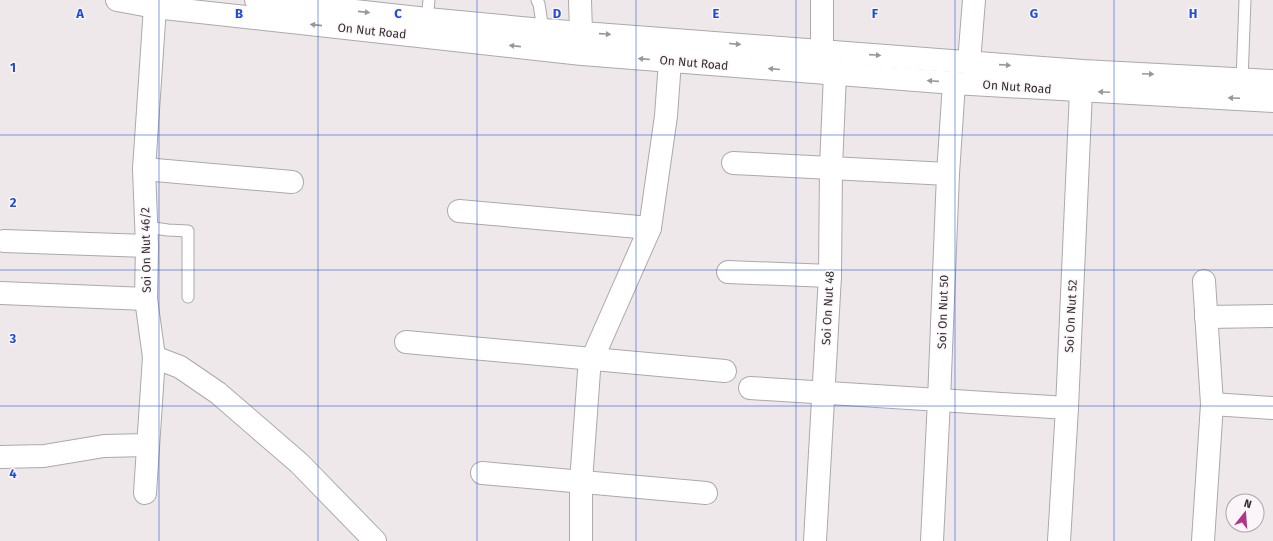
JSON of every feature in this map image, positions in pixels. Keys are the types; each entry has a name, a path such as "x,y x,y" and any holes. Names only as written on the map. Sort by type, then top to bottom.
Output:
{"street":[{"name":"On Nut Road","path":"117,0 156,3 582,54 670,61 829,63 969,62 1082,81 1273,100"},
{"name":"On Nut Road","path":"256,0 428,9 543,30 672,39 954,83 1273,81"},
{"path":"580,0 582,54"},
{"name":"Soi On Nut 48","path":"815,541 830,276 831,167 829,63 822,0"},
{"path":"954,83 969,62 974,0"},
{"name":"Soi On Nut 46/2","path":"145,494 154,357 146,299 144,168 156,3"},
{"path":"581,541 582,482 588,372 650,228 666,116 672,39"},
{"name":"Soi On Nut 52","path":"1059,541 1082,81"},
{"name":"Soi On Nut 50","path":"932,541 948,174 954,83"},
{"path":"733,163 948,174"},
{"path":"144,168 292,182"},
{"path":"459,211 650,228"},
{"path":"4,241 146,236"},
{"path":"728,272 830,276"},
{"path":"1204,282 1212,404 1204,541"},
{"path":"1,293 146,299"},
{"path":"1206,317 1273,316"},
{"path":"406,342 725,371"},
{"path":"154,357 180,367 218,393 299,463 375,540"},
{"path":"750,388 1066,408"},
{"path":"1212,404 1273,408"},
{"path":"0,457 44,456 104,446 148,445"},
{"path":"482,473 706,493"}],"lane":[{"path":"537,0 543,30"},
{"path":"1242,80 1245,0"},
{"path":"146,236 168,230 188,231 188,297"}]}
